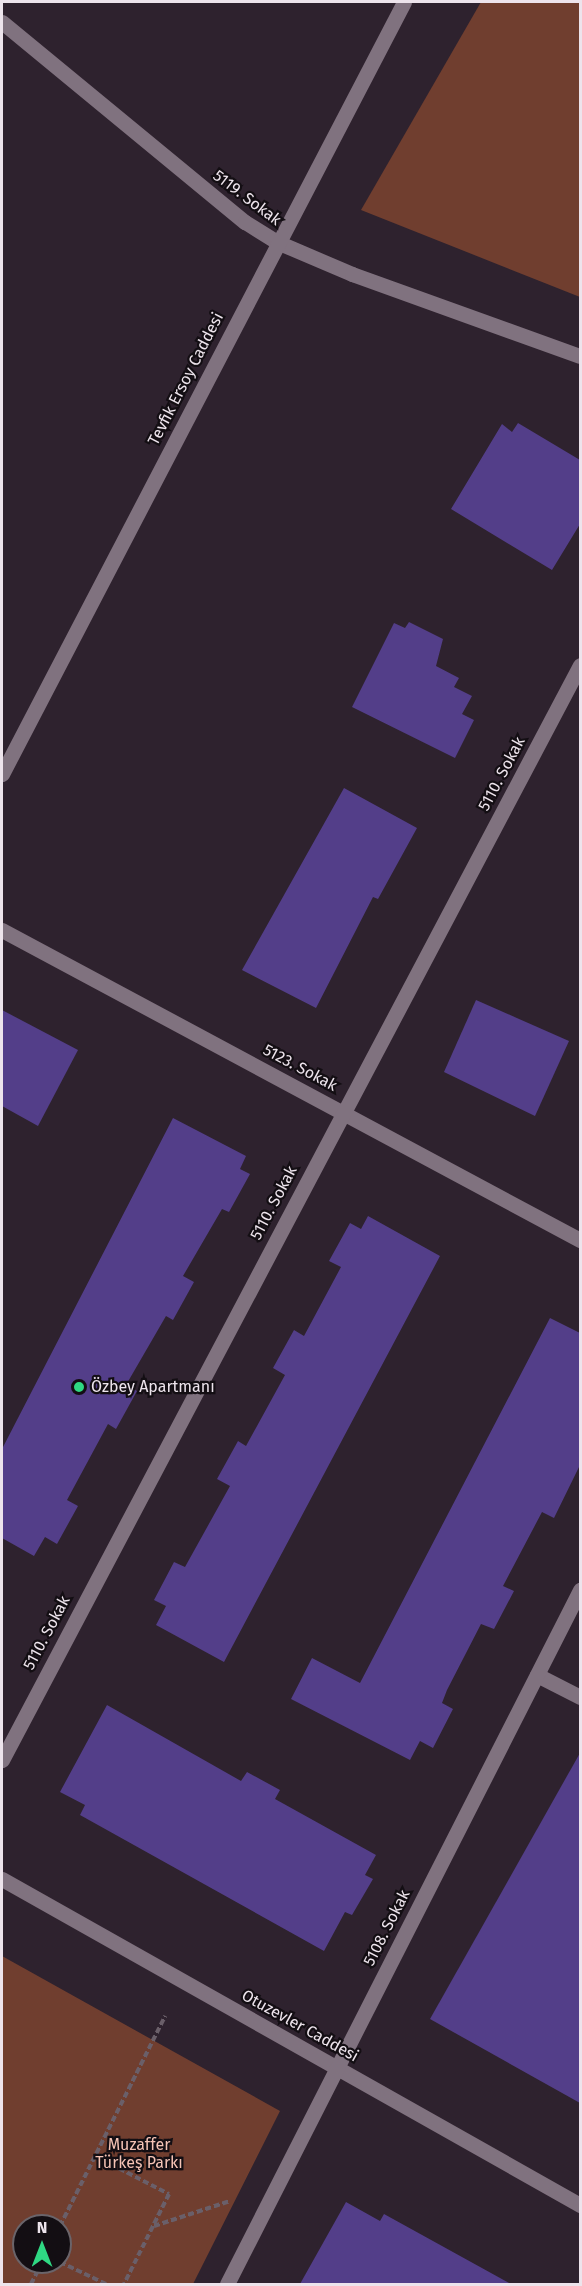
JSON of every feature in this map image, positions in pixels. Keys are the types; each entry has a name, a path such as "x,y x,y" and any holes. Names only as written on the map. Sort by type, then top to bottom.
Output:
{"street":[{"name":"Tevfik Ersoy Caddesi","path":"2,774 404,2"},
{"name":"5119. Sokak","path":"2,22 238,216 277,242 352,274 580,356"},
{"name":"5110. Sokak","path":"2,1760 342,1112 580,665"},
{"name":"5123. Sokak","path":"2,930 580,1240"},
{"name":"5108. Sokak","path":"227,2284 335,2067 580,1590"},
{"path":"537,1675 580,1697"},
{"name":"Otuzevler Caddesi","path":"2,1879 580,2205"}],"path":[{"path":"66,2214 165,2016"},
{"path":"95,2156 169,2194 124,2284"},
{"path":"154,2226 236,2199"},
{"path":"72,2268 106,2284"}],"green space":[{"path":"481,2 580,2 580,297 361,210"},
{"name":"Muzaffer Türkeş Parkı","path":"2,1956 280,2111 193,2284 2,2284"}],"building":[{"path":"518,423 580,460 580,524 552,570 451,509 502,424 512,432"},
{"path":"409,622 443,639 436,666 459,678 454,687 472,696 462,714 474,720 455,758 352,707 394,623 405,628"},
{"path":"344,788 417,828 378,899 373,897 316,1008 242,970"},
{"path":"476,1000 569,1041 535,1116 444,1072"},
{"path":"2,1010 78,1050 38,1126 2,1106"},
{"path":"173,1118 246,1156 240,1169 250,1174 229,1212 222,1209 183,1276 194,1282 173,1320 166,1316 126,1385 137,1391 116,1429 108,1424 67,1500 78,1506 57,1544 45,1537 34,1556 2,1538 2,1449"},
{"path":"368,1216 440,1256 224,1662 156,1625 166,1606 154,1600 174,1562 185,1567 230,1486 217,1479 238,1441 246,1446 285,1375 273,1368 294,1330 304,1336 341,1267 329,1261 350,1223 361,1229"},
{"path":"550,1318 580,1333 580,1465 554,1518 542,1512 503,1586 514,1591 494,1629 481,1624 447,1690 442,1703 453,1709 433,1748 420,1741 410,1760 291,1699 312,1658 360,1683"},
{"path":"107,1705 241,1781 247,1772 280,1790 275,1799 376,1855 365,1875 373,1879 352,1915 345,1912 324,1951 80,1815 85,1805 60,1792"},
{"path":"580,1753 580,2103 430,2019"},
{"path":"346,2202 380,2221 384,2214 511,2284 300,2284"}],"place":[{"name":"Özbey Apartmanı","path":"79,1387"}]}
